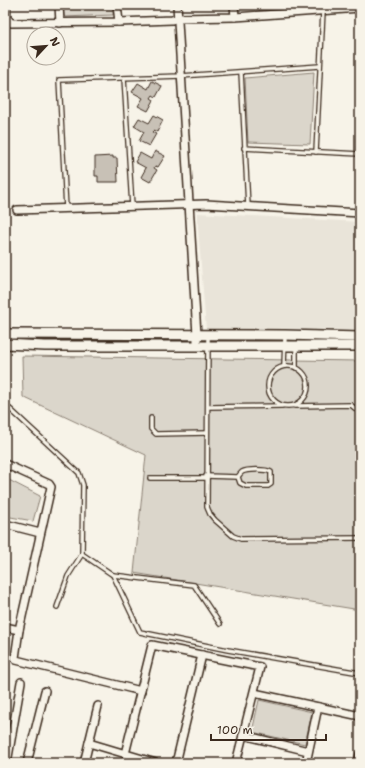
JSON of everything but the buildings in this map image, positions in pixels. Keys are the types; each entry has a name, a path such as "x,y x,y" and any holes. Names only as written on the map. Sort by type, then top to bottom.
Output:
{"main road":[{"path":"5,334 208,335 285,340 360,337"},
{"path":"5,344 45,346 208,345 285,340"},
{"path":"296,340 360,346"}],"street":[{"path":"6,5 7,18 11,23 172,20 178,18 235,17 322,8 360,8"},
{"path":"59,5 60,23"},
{"path":"117,5 119,22"},
{"path":"177,5 197,345"},
{"path":"234,5 235,17"},
{"path":"17,210 206,204 360,213"},
{"path":"5,464 50,485 51,489 40,532 19,630 15,658 18,662 141,691"},
{"path":"5,524 40,532"},
{"path":"5,627 19,630"},
{"path":"125,754 152,645 260,667 236,763"},
{"path":"176,763 202,655"},
{"path":"7,763 21,682"},
{"path":"27,763 45,691"},
{"path":"254,693 360,716"},
{"path":"84,763 98,706"},
{"path":"306,763 318,707"},
{"path":"243,735 308,751"},
{"path":"89,743 156,763"},
{"path":"358,763 360,754"}],"lane":[{"path":"316,152 322,8"},
{"path":"66,208 59,80 181,76 320,66"},
{"path":"240,72 248,206"},
{"path":"124,78 132,206"},
{"path":"244,148 360,154"},
{"path":"208,335 206,477 207,506 210,514 233,536 241,538 360,538"},
{"path":"284,366 285,340"},
{"path":"296,340 296,368"},
{"path":"287,406 280,405 274,401 268,389 270,376 274,371 284,366 296,368 307,378 308,391 305,398 294,406"},
{"path":"208,407 351,405 360,414"},
{"path":"10,409 79,473 83,485 82,554 68,576 57,607"},
{"path":"151,418 151,429 156,434 207,433"},
{"path":"246,470 268,470 270,472 271,484 268,486 246,486 240,483 238,477 241,472 246,470"},
{"path":"150,478 238,477"},
{"path":"82,554 113,575 194,585 220,624"},
{"path":"113,575 140,632 228,650 360,673"}],"shaded area":[{"path":"63,5 113,5 113,15 64,17"},
{"path":"314,72 310,144 248,142 245,78"},
{"path":"197,213 360,222 360,335 206,330"},
{"path":"22,356 360,361 360,610 134,573 146,455 23,397"},
{"path":"5,478 40,496 33,521 5,516"},
{"path":"259,700 312,712 305,744 252,732"}]}
